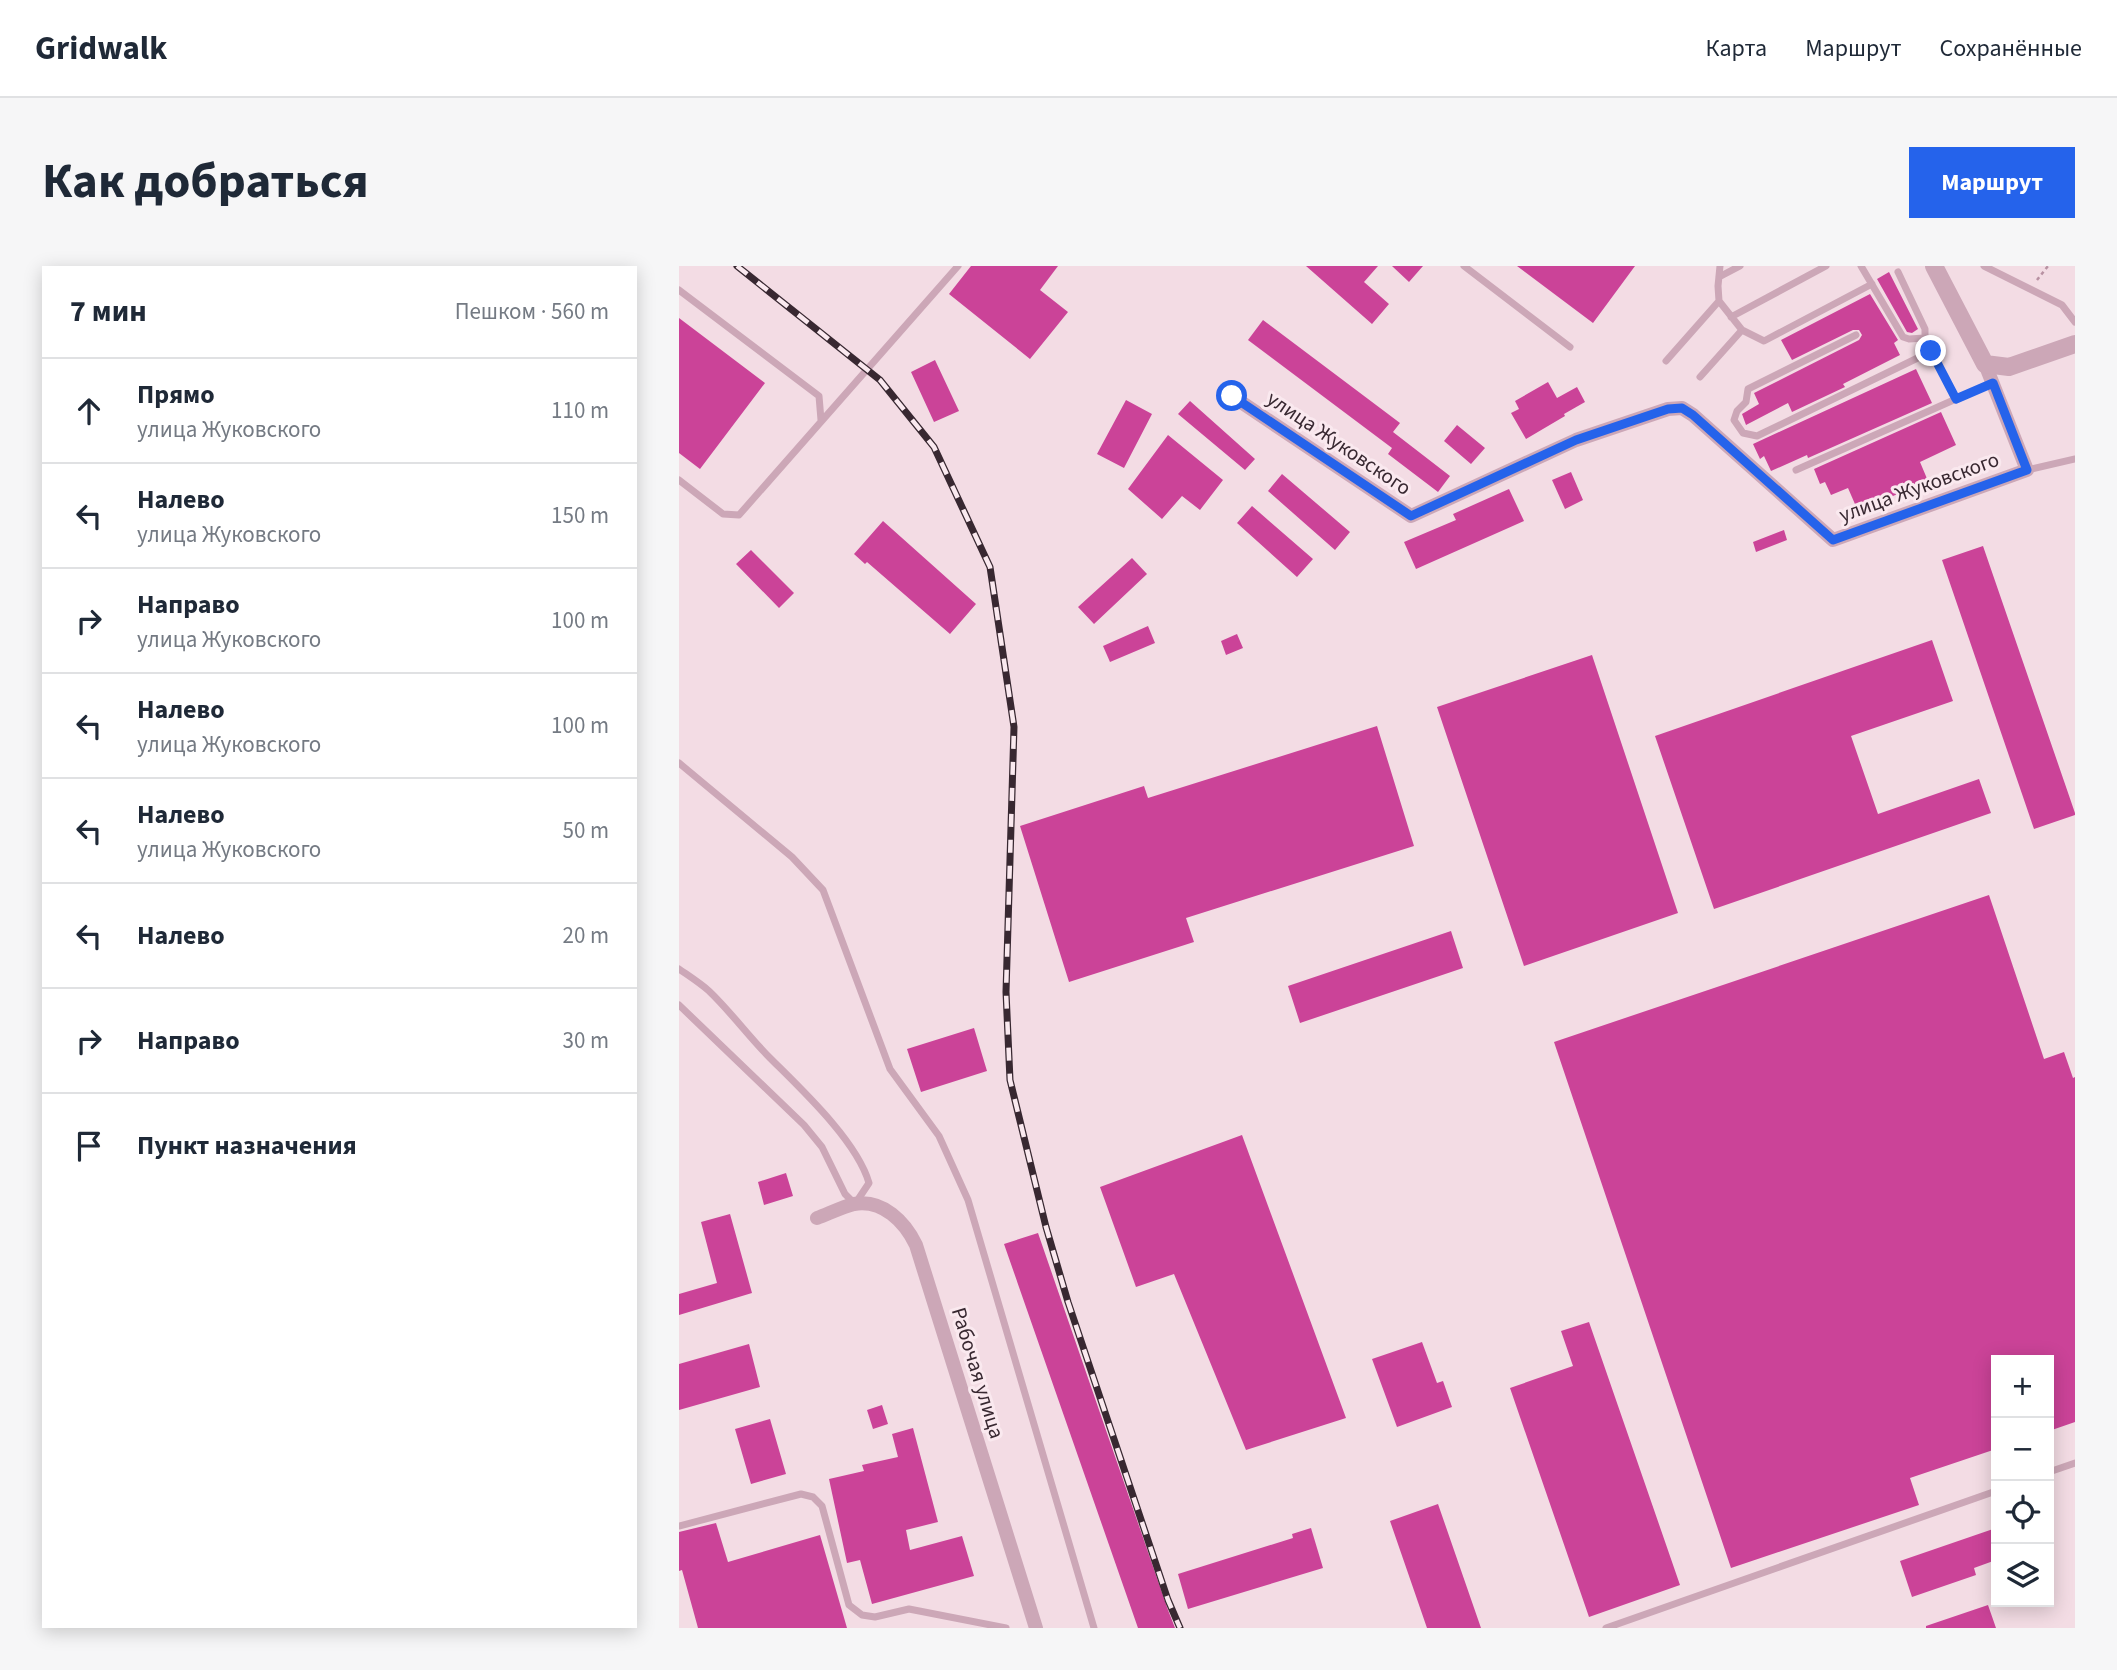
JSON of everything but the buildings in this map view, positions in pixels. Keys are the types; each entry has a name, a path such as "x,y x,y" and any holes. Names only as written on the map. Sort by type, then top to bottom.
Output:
{"street":[{"path":"1934,266 1985,364 2010,367 2075,344"},
{"name":"улица Жуковского","path":"1232,396 1411,516 1576,440 1668,409 1682,408 1833,540 2027,470 1985,364"},
{"path":"817,1218 855,1204"},
{"name":"Рабочая улица","path":"855,1204 870,1205 893,1214 916,1245 1037,1628"}],"lane":[{"path":"679,480 723,514 739,514 958,266"},
{"path":"1465,266 1570,347"},
{"path":"1720,266 1719,301 1742,330 1764,341 1872,284"},
{"path":"1719,277 1740,266"},
{"path":"1731,317 1826,266"},
{"path":"1861,266 1903,337 1909,340 1925,338"},
{"path":"1984,266 2062,305 2075,322"},
{"path":"1898,272 1925,329 1925,338 1956,399"},
{"path":"679,290 818,397 821,420"},
{"path":"1666,361 1719,301"},
{"path":"1700,377 1742,330"},
{"path":"1856,335 1748,389 1746,402 1737,411 1734,420 1743,433 1757,436 1931,351"},
{"path":"1796,470 1993,383"},
{"path":"2027,470 2075,459"},
{"path":"679,763 792,857 823,890 890,1069 939,1136 968,1200 1094,1628"},
{"path":"679,969 708,990 769,1057 805,1091 846,1142 865,1171 869,1183 855,1204 845,1194 822,1147 804,1125 679,1005"},
{"path":"2054,1470 2075,1463"},
{"path":"1606,1628 1991,1493"},
{"path":"679,1526 801,1494 813,1497 822,1506 849,1605 855,1611 875,1617 909,1609 1006,1628"}],"path":[{"path":"2029,289 2048,266"}],"railway":[{"path":"737,266 880,380 934,447 990,567 1014,727 1006,992 1010,1080 1046,1227 1068,1302 1168,1600 1180,1628"}],"route":[{"path":"1232,396 1411,516 1576,440 1668,409 1682,408 1833,540 2027,470 1993,383 1956,399 1931,351"}]}
